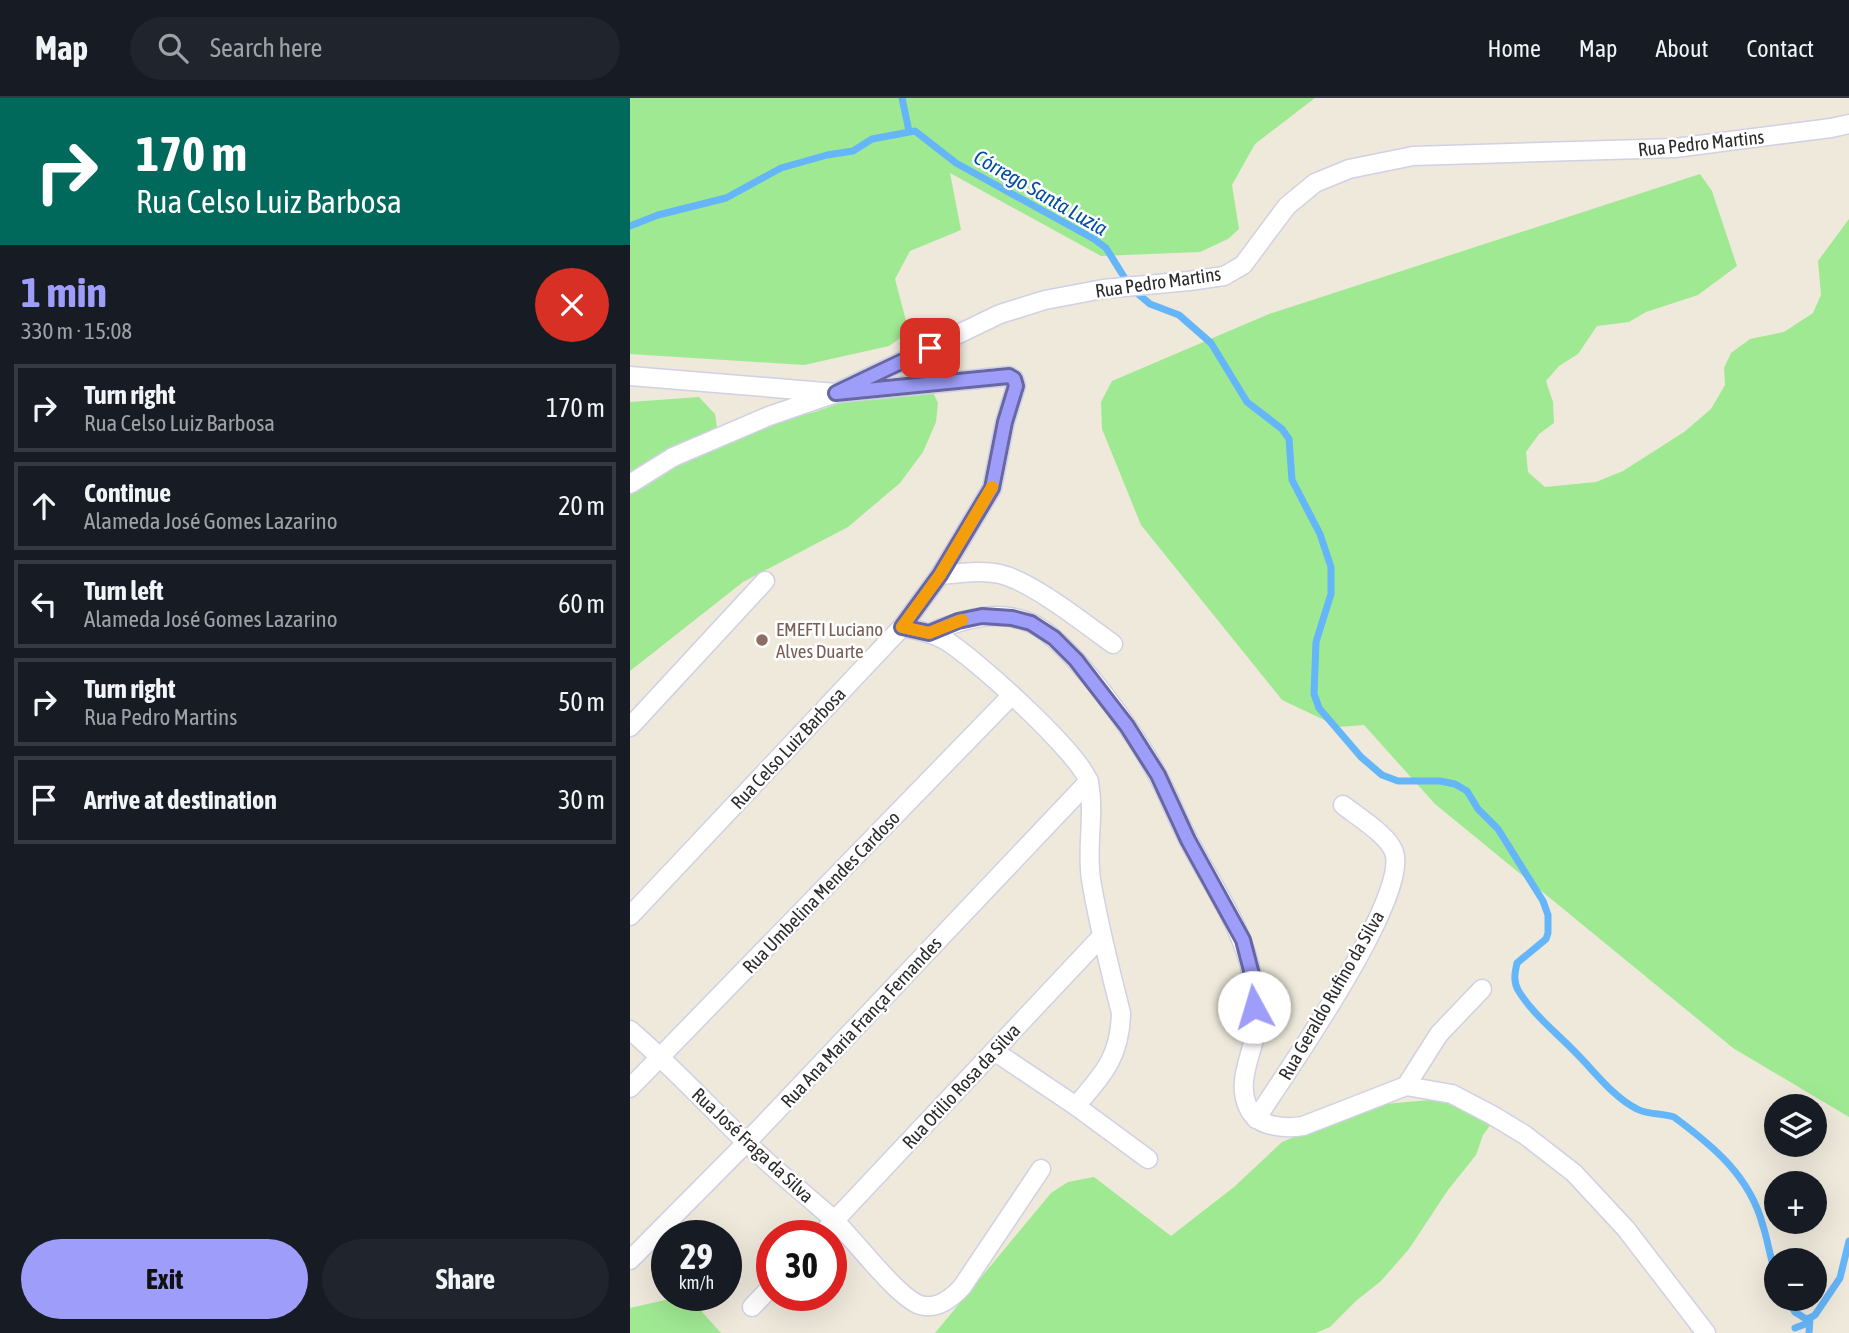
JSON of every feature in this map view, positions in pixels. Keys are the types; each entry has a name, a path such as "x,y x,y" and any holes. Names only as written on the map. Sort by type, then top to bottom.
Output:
{"street":[{"name":"Rua Pedro Martins","path":"630,484 673,457 769,416 836,393 1000,314 1045,300 1113,288 1224,276 1243,265 1287,206 1315,183 1349,169 1413,156 1675,148 1849,124"},
{"path":"630,376 836,393"},
{"name":"Rua Celso Luiz Barbosa","path":"630,916 902,627 940,575 992,488 1005,422 1016,386 1014,379 1009,376 836,393"},
{"path":"940,575 981,572 1001,574 1060,607 1113,644"},
{"path":"630,727 765,581"},
{"path":"929,633 958,621 982,616 1012,618 1031,623 1054,638 1076,660 1127,726 1158,775 1188,840 1243,940 1254,982 1255,1031 1243,1087 1248,1107 1256,1119 1286,1129 1303,1126 1406,1086 1452,1094 1525,1135 1574,1173 1626,1229 1706,1333"},
{"path":"902,627 944,639 964,654 1012,695 1073,757 1088,781 1091,811 1090,876 1121,1013 1121,1036 1101,1077 1076,1106"},
{"name":"Rua Umbelina Mendes Cardoso","path":"630,1088 1012,695"},
{"name":"Rua Ana Maria França Fernandes","path":"630,1260 746,1143 1088,781"},
{"name":"Rua Geraldo Rufino da Silva","path":"1256,1119 1318,1026 1348,974 1384,907 1395,870 1395,853 1388,841 1343,805"},
{"name":"Rua Otilio Rosa da Silva","path":"835,1220 1102,936"},
{"path":"1406,1086 1439,1034 1482,989"},
{"name":"Rua José Fraga da Silva","path":"630,1030 661,1057 746,1143 833,1220"},
{"path":"994,1051 1076,1106 1147,1159"},
{"name":"Rua José Fraga da Silva","path":"847,1234 912,1301 923,1306 940,1304 962,1287 1041,1169"},
{"path":"752,1307 756,1303"}],"green space":[{"path":"630,98 1315,98 1255,144 1232,185 1239,229 1228,239 1200,252 1101,256 950,173 961,230 910,251 895,279 909,332 889,346 804,365 630,354"},
{"path":"1700,174 1712,191 1737,266 1698,295 1646,312 1629,322 1597,326 1578,354 1559,366 1546,381 1553,402 1554,423 1539,434 1526,452 1528,472 1545,487 1596,482 1623,471 1684,432 1711,409 1725,385 1724,368 1731,353 1750,339 1784,332 1813,313 1821,295 1818,261 1849,219 1849,1117 1827,1104 1827,1094 1810,1094 1733,1048 1435,804 1364,725 1339,727 1282,700 1141,525 1102,429 1101,402 1112,381 1269,314"},
{"path":"929,384 938,403 936,422 923,452 900,483 848,527 743,582 630,671 630,402 699,397 715,414 717,428 815,412 856,397"},
{"path":"1430,1100 1461,1103 1491,1124 1483,1135 1476,1155 1448,1190 1409,1249 1381,1281 1330,1327 1316,1333 935,1333 1051,1193 1068,1182 1094,1177 1171,1236 1234,1187 1282,1142 1373,1105"},
{"path":"651,1303 651,1311 701,1311 721,1333 630,1333 630,1308"}],"waterway":[{"path":"902,98 909,131"},
{"name":"Córrego Santa Luzia","path":"630,226 658,215 726,198 781,168 853,151 872,139 915,131 956,163 1106,248 1131,288 1150,304 1179,315 1211,343 1247,402 1282,429 1289,439 1292,480 1320,534 1331,567 1331,594 1316,642 1314,694 1319,708 1361,757 1382,775 1398,781 1440,781 1455,784 1467,791 1478,809 1498,829 1543,901 1548,915 1546,939 1517,963 1515,980 1518,990 1538,1016 1620,1098 1641,1111 1674,1117 1716,1151 1749,1192 1757,1208 1769,1248"},
{"name":"Córrego Santa Luzia","path":"1809,1333 1810,1318 1815,1315 1840,1278 1849,1241"},
{"name":"Córrego Santa Luzia","path":"1794,1311 1806,1319 1810,1318"},
{"path":"1795,1328 1808,1323"}],"slow traffic":[{"path":"962,620 929,633 902,627 940,575 992,487"}],"place":[{"name":"EMEFTI Luciano Alves Duarte","path":"762,640"}],"route":[{"path":"930,348 836,393 1009,376 1014,379 1016,386 1005,422 992,488 940,575 902,627 929,633 958,621 982,616 1012,618 1031,623 1054,638 1076,660 1127,726 1158,775 1188,840 1243,940 1254,982 1254,1007"}]}
